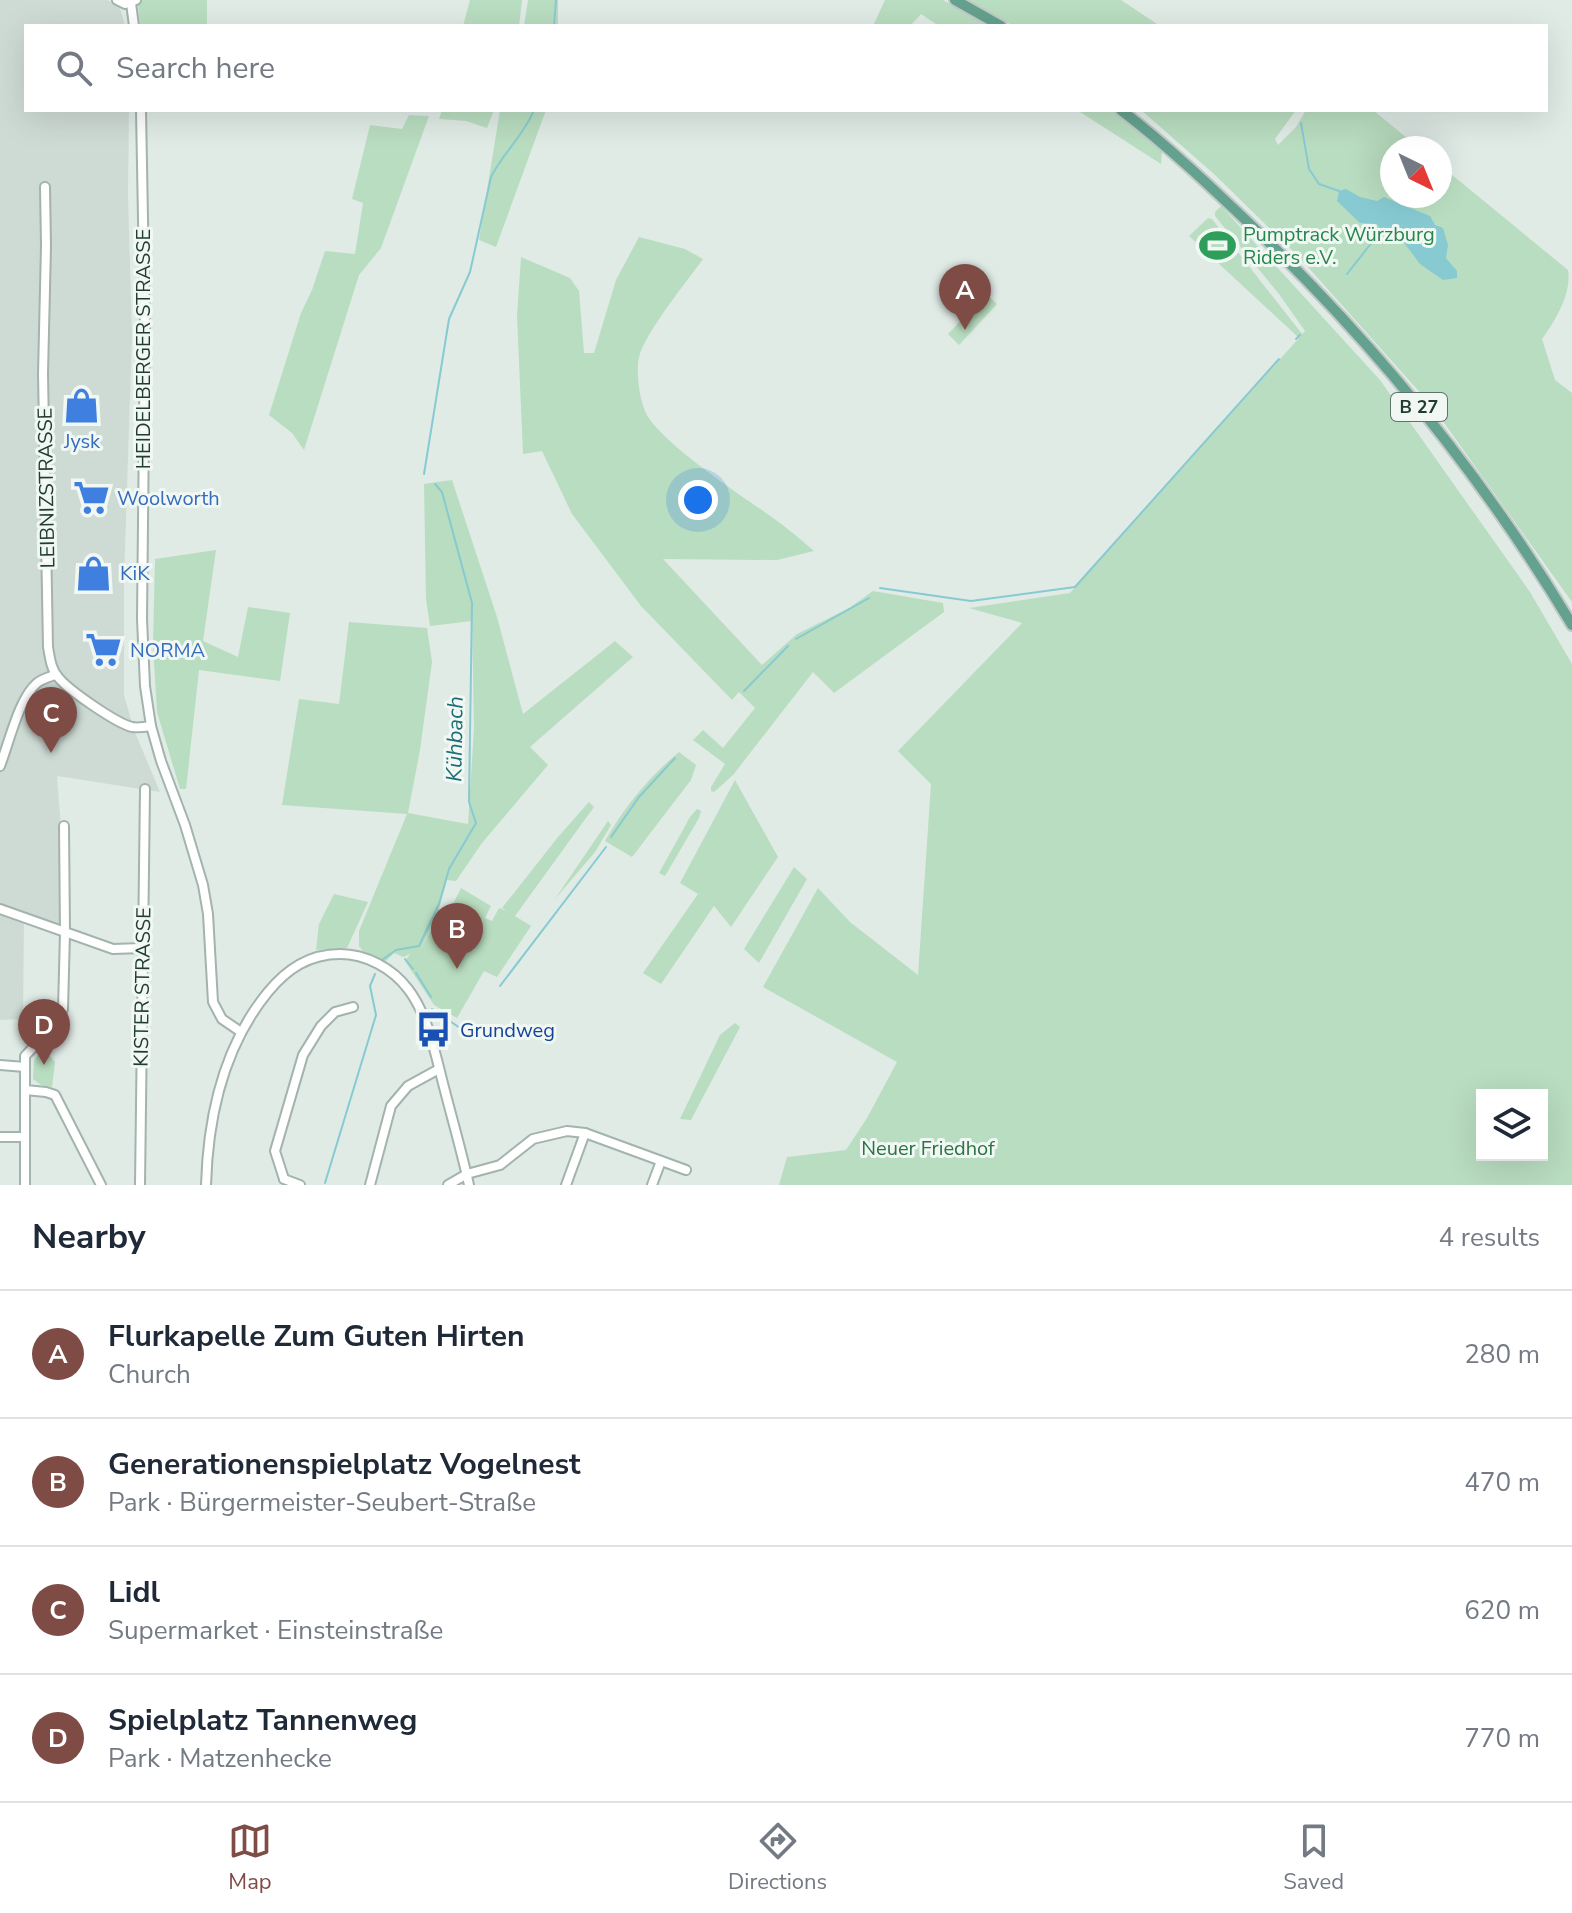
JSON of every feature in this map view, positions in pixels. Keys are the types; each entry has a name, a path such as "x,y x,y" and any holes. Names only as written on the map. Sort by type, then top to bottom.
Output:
{"main road":[{"path":"955,0 997,24"},
{"name":"B 27","path":"1123,112 1211,186 1300,272 1402,386 1477,478 1572,625"}],"street":[{"path":"117,0 134,2 134,24"},
{"name":"HEIDELBERGER STRASSE","path":"141,112 145,329 142,619 145,686 151,726 203,885 208,914 213,1002 222,1019 241,1032"},
{"name":"LEIBNIZSTRASSE","path":"45,187 43,374 48,647 55,675"},
{"path":"0,766 33,687 40,680 55,675 67,688 128,726 151,726"},
{"name":"KISTER STRASSE","path":"140,1185 145,789"},
{"path":"25,1185 25,1056 57,1022 63,1009 64,826"},
{"path":"0,909 113,949 142,948"},
{"path":"206,1185 214,1109 241,1032 263,999 294,967 326,954 351,954 386,968 410,991 439,1069 469,1185"},
{"path":"300,1185 281,1182 275,1151 303,1055 321,1026 335,1012 353,1007"},
{"path":"0,1065 25,1067"},
{"path":"370,1185 391,1106 408,1086 439,1069"},
{"path":"25,1090 55,1095 101,1185"},
{"path":"448,1185 467,1174 500,1165 523,1146 543,1136 567,1131 585,1133 686,1170"},
{"path":"566,1185 585,1133"},
{"path":"0,1137 25,1137"},
{"path":"652,1185 661,1161"}],"shaded area":[{"path":"0,0 107,0 119,5 124,24 24,24 24,112 129,112 132,335 124,581 124,695 134,730 160,792 57,776 64,929 24,919 23,1019 0,1020"}],"green space":[{"path":"141,0 207,0 207,24 140,24 138,5"},
{"path":"470,0 522,0 519,24 464,24"},
{"path":"528,0 558,0 558,24 524,24"},
{"path":"885,0 943,0 984,24 936,24 921,14 912,24 874,24"},
{"path":"968,0 1121,0 1157,24 1010,24"},
{"path":"441,112 493,112 487,128 466,121 439,119"},
{"path":"500,112 545,112 496,247 479,240"},
{"path":"1080,112 1114,112 1162,151 1161,164"},
{"path":"1143,112 1295,112 1275,139 1278,145 1296,127 1305,112 1375,112 1404,136 1380,136 1380,208 1452,208 1452,175 1568,270 1565,297 1542,339 1555,380 1572,393 1572,602 1432,406 1299,257 1214,174"},
{"path":"409,115 429,116 381,248 359,275 304,450 292,433 269,415 301,313 325,251 355,254 363,203 352,199 370,125 402,129"},
{"name":"Neuer Friedhof","path":"1221,206 1380,380 1530,592 1572,664 1572,1185 779,1185 787,1157 846,1150 897,1062 763,987 818,888 850,922 918,975 931,784 898,751 1022,623 969,608 1070,593 1299,338 1189,236 1208,218 1212,219 1302,334 1305,331 1215,216"},
{"path":"639,237 685,249 703,259 667,307 639,357 638,377 645,411 653,424 685,454 814,551 777,560 663,559 762,665 797,634 849,608 873,591 943,603 944,612 834,693 813,672 733,775 714,792 711,787 725,764 693,740 703,730 723,748 755,708 739,692 732,700 641,606 572,514 542,451 523,454 517,316 521,257 570,278 579,291 584,353 594,353 616,280"},
{"path":"986,294 997,304 959,345 948,334"},
{"path":"452,480 497,617 523,714 615,641 633,657 530,747 548,765 482,843 456,881 447,880 438,912 421,949 432,928 439,932 461,888 491,906 485,918 492,921 499,908 507,911 502,908 558,837 589,802 594,807 515,916 531,926 497,977 484,971 457,1018 434,1005 405,961 410,954 403,957 394,953 385,962 365,954 359,946 359,931 407,814 282,805 299,699 339,704 349,622 427,628 432,662 408,813 468,824 474,728 472,621 430,626 426,599 424,484"},
{"path":"216,550 203,641 238,657 248,607 290,613 280,681 199,670 186,789 180,789 157,712 153,646 155,559"},
{"path":"679,752 696,765 691,780 632,857 605,841 638,793"},
{"path":"735,780 778,857 731,927 714,906 661,984 643,973 698,894 680,883"},
{"path":"697,809 701,811 699,818 665,876 659,873 690,817"},
{"path":"608,821 611,825 595,852 555,899"},
{"path":"794,867 807,879 759,963 744,949"},
{"path":"334,894 368,902 347,948 316,950 319,924"},
{"path":"735,1023 740,1027 691,1120 680,1119 720,1035"},
{"path":"43,1048 55,1062 52,1087 41,1085 33,1079 34,1061"}],"water":[{"path":"1346,189 1360,197 1380,199 1380,208 1411,208 1430,216 1435,225 1443,228 1448,245 1446,258 1457,271 1457,278 1443,280 1420,264 1402,240 1386,236 1377,224 1360,223 1337,201 1339,191"}],"waterway":[{"name":"Kühbach","path":"554,24 556,0"},
{"name":"Kühbach","path":"424,474 449,319 470,272 491,177 533,112"},
{"path":"1301,123 1309,169 1319,184 1339,191"},
{"path":"1347,274 1380,232"},
{"path":"1296,339 1300,335"},
{"path":"880,588 971,601 1075,587 1279,359"},
{"name":"Kühbach","path":"382,960 396,950 419,946 439,904 449,869 476,823 469,802 472,603 442,492 435,484"},
{"path":"796,639 869,598"},
{"path":"744,691 788,646"},
{"path":"611,837 639,797 675,758"},
{"path":"500,986 606,847"},
{"path":"405,959 413,969"},
{"path":"416,973 431,997"},
{"name":"Kühbach","path":"325,1183 376,1015 370,986 375,974"},
{"path":"432,1009 463,1030"}],"place":[{"name":"Pumptrack Würzburg Riders e.V.","path":"1217,246"},
{"name":"Flurkapelle Zum Guten Hirten","path":"965,330"},
{"name":"Jysk","path":"82,406"},
{"name":"Woolworth","path":"91,498"},
{"name":"KiK","path":"94,573"},
{"name":"NORMA","path":"104,650"},
{"name":"Lidl","path":"51,753"},
{"name":"Generationenspielplatz Vogelnest","path":"457,969"},
{"name":"Grundweg","path":"434,1030"},
{"name":"Spielplatz Tannenweg","path":"44,1065"}]}
